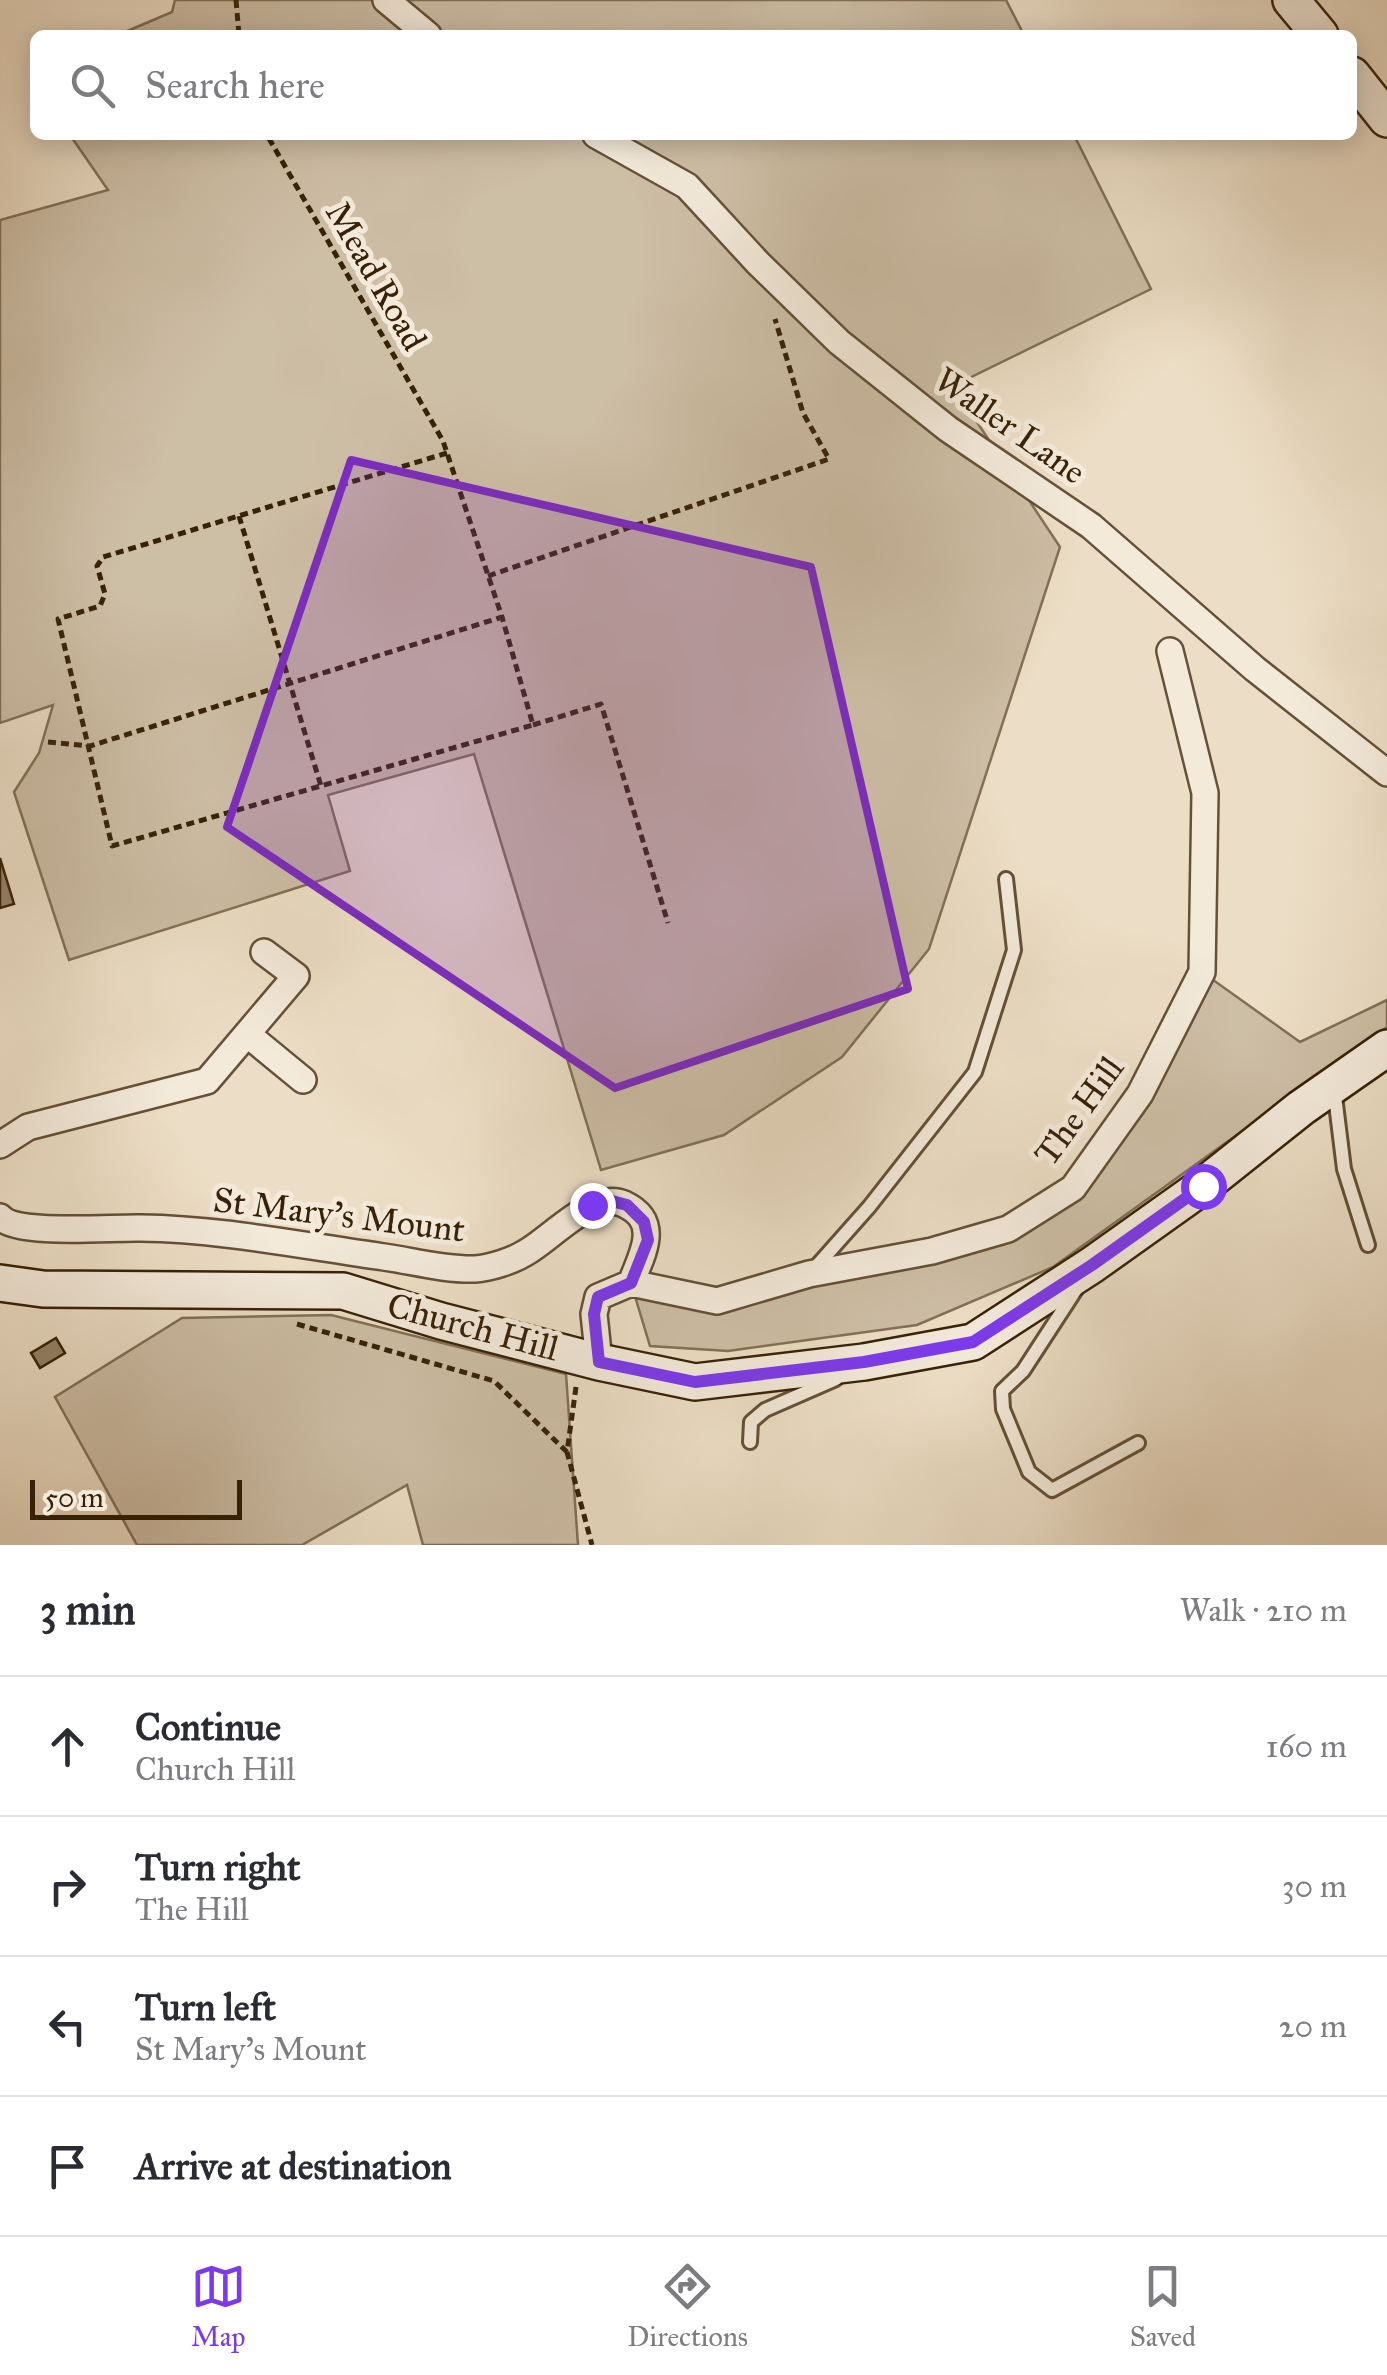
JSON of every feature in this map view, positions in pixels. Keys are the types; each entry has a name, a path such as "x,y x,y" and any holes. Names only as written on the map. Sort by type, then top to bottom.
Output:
{"main road":[{"path":"1291,0 1316,30"},
{"path":"1357,81 1387,119"},
{"name":"Church Hill","path":"0,1282 43,1289 343,1291 441,1321 695,1382 864,1362 973,1342 1092,1265 1387,1048"}],"street":[{"path":"386,0 422,30"},
{"name":"Waller Lane","path":"605,140 687,186 758,264 840,342 948,430 1091,526 1255,669 1387,774"},
{"name":"The Hill","path":"631,1283 717,1300 809,1274 932,1251 1008,1230 1073,1188 1140,1094 1202,972 1205,793 1170,651"},
{"path":"0,1145 28,1126 208,1081 296,976 264,952"},
{"path":"247,1034 303,1080"},
{"name":"St Mary's Mount","path":"0,1216 8,1225 30,1230 163,1229 475,1269 524,1254 592,1205 612,1201 627,1205 644,1222 648,1240 631,1283"},
{"path":"590,1359 598,1297 631,1283"}],"lane":[{"path":"809,1274 869,1207 975,1072 1014,950 1006,879"},
{"path":"1334,1085 1344,1168 1368,1245"},
{"path":"1092,1265 1023,1371 1002,1391 1003,1409 1029,1472 1052,1490 1138,1443"},
{"path":"750,1442 751,1422 765,1410 843,1376 864,1362"}],"path":[{"path":"236,0 239,30"},
{"name":"Mead Road","path":"269,140 448,452 532,724"},
{"path":"488,576 830,459 803,413 775,320"},
{"path":"448,452 103,557 96,566 105,594 100,606 58,620 112,846 602,704 668,923"},
{"path":"239,516 320,786"},
{"path":"48,742 90,746 502,617"},
{"path":"292,1322 494,1381 566,1452 592,1545"},
{"path":"566,1452 590,1359"}],"highlighted area":[{"path":"351,460 811,567 908,989 615,1088 227,827"}],"shaded area":[{"path":"175,0 1006,0 1021,30 130,30 172,12"},
{"path":"73,140 1076,140 1151,289 953,386 1060,547 929,949 842,1057 724,1135 601,1170 474,754 328,795 350,871 69,960 14,792 39,753 53,705 0,723 0,220 108,190"},
{"path":"1202,972 1300,1042 1387,1000 1387,1027 1053,1267 917,1325 728,1351 650,1346 631,1283 717,1301 1008,1229 1073,1188"},
{"path":"331,1315 566,1374 578,1545 423,1545 407,1485 302,1545 137,1545 55,1397 182,1318"}],"building":[{"path":"0,858 14,904 0,908"},
{"path":"56,1338 65,1353 40,1368 31,1353"}],"route":[{"path":"592,1205 612,1201 627,1205 644,1222 648,1240 631,1283 598,1297 594,1314 599,1362 695,1382 864,1362 973,1342 1092,1265 1203,1186"}]}
